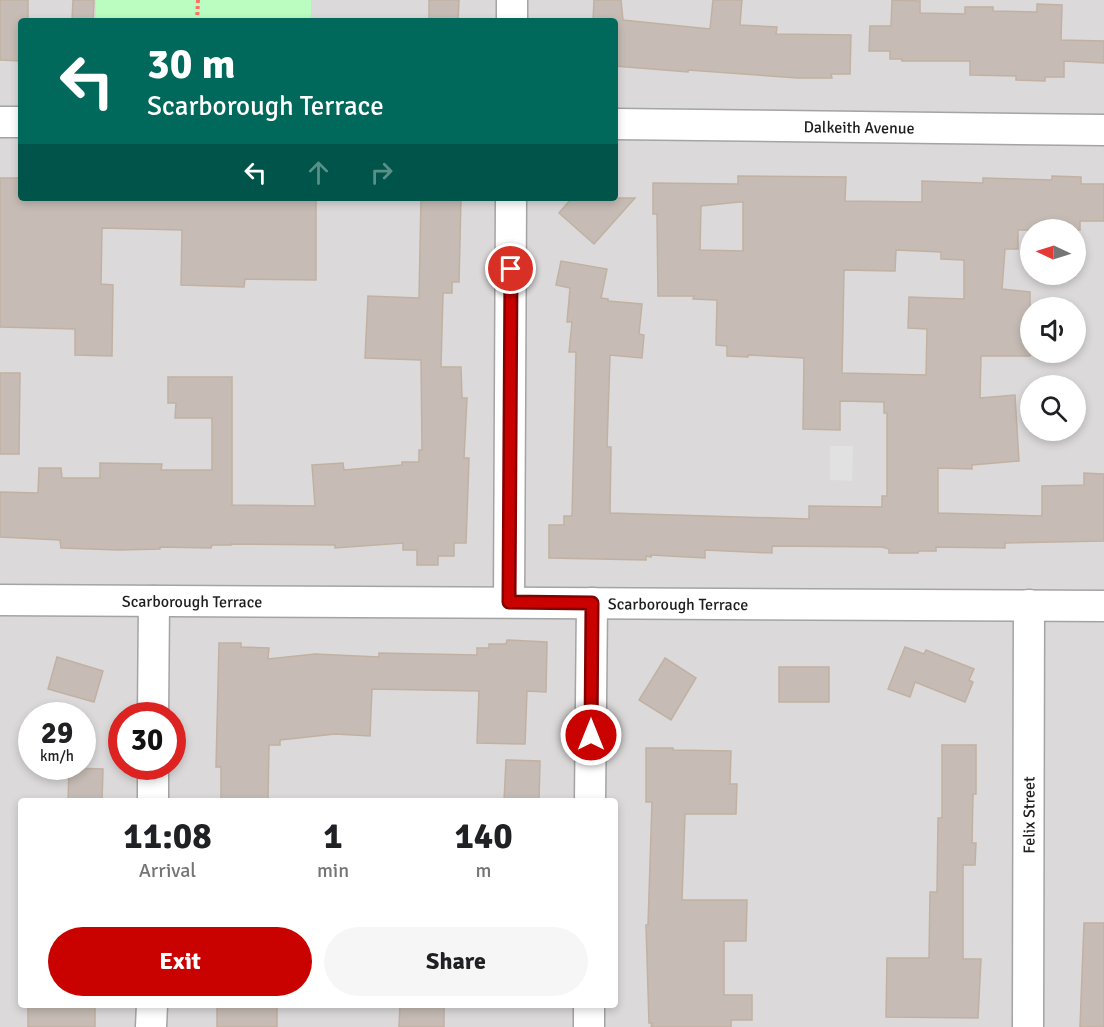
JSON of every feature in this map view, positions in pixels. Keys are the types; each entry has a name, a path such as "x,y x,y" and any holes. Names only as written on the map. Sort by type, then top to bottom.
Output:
{"street":[{"path":"512,0 512,18"},
{"path":"0,122 18,122"},
{"name":"Dalkeith Avenue","path":"618,124 1104,130"},
{"path":"509,602 511,201"},
{"name":"Scarborough Terrace","path":"0,600 1104,606"},
{"path":"153,702 154,601"},
{"path":"590,798 592,603"},
{"name":"Felix Street","path":"1028,1027 1029,605"},
{"path":"153,780 153,798"},
{"path":"151,1027 152,1008"},
{"path":"589,1008 589,1027"}],"path":[{"path":"197,18 198,0"}],"shaded area":[{"path":"0,0 1104,0 1104,1027 0,1027"},
{"path":"830,446 853,446 852,481 830,480"}],"green space":[{"path":"96,0 311,0 311,18 96,18"}],"building":[{"path":"0,0 28,0 28,18 18,18 18,61 0,60"},
{"path":"73,0 94,0 93,18 72,18"},
{"path":"429,0 459,0 458,18 429,18"},
{"path":"594,0 621,0 623,20 710,29 713,0 742,0 740,25 777,27 776,34 851,35 850,74 831,74 832,78 798,78 618,66 618,18 593,18"},
{"path":"892,0 920,1 920,13 965,14 965,7 993,7 993,11 1037,12 1037,4 1062,5 1061,40 1104,41 1104,63 1064,61 1064,77 1045,77 1045,81 1016,80 1016,76 970,75 970,61 890,59 890,51 869,51 870,26 891,26"},
{"path":"738,176 846,177 845,201 922,202 922,181 983,183 983,178 1052,180 1052,176 1081,177 1081,184 1104,184 1104,221 1020,219 1018,249 1005,249 1002,289 1030,292 1030,297 1020,297 1020,356 981,356 980,398 1015,395 1019,461 972,465 972,469 938,468 938,513 1042,516 1042,486 1084,485 1084,473 1104,474 1104,541 1005,543 1005,548 936,547 936,551 919,551 918,553 889,553 889,549 882,547 772,546 772,553 705,550 705,558 651,555 651,557 646,556 646,560 549,558 549,525 564,525 564,516 572,516 576,352 569,352 572,322 567,322 570,288 556,285 561,261 607,269 601,298 608,299 608,301 642,304 639,334 644,335 642,358 610,355 607,447 611,447 610,513 809,519 809,506 882,507 882,496 887,496 887,413 884,413 884,402 840,401 840,430 803,429 804,358 727,356 727,346 716,345 717,300 693,299 694,296 658,296 657,214 653,214 653,183 738,184","holes":["743,202 743,251 700,250 701,206","896,250 941,252 941,259 964,260 964,299 909,297 908,328 927,329 926,375 842,373 844,270 895,271"]},
{"path":"0,178 18,178 18,201 316,201 316,280 245,279 244,287 181,285 182,230 102,228 101,284 113,285 112,356 75,355 75,329 0,327"},
{"path":"618,198 635,198 594,244 559,213 569,201 618,201"},
{"path":"421,201 461,201 459,282 452,282 452,293 443,293 441,367 461,367 462,398 467,398 464,458 469,458 466,543 454,543 454,556 438,556 438,565 417,565 417,550 403,550 403,543 335,548 335,545 231,544 212,545 211,548 160,547 160,549 119,550 61,548 60,540 0,537 0,492 38,493 39,468 61,468 62,478 100,478 100,463 162,464 161,470 212,470 212,418 175,418 176,403 168,403 168,377 232,377 232,505 315,506 312,465 343,463 344,470 402,465 402,462 419,462 419,450 422,450 421,360 365,358 368,296 419,298"},
{"path":"0,373 20,373 19,454 0,454"},
{"path":"507,640 547,642 546,692 527,691 525,744 477,743 479,691 372,689 370,736 335,734 280,740 280,745 269,745 268,798 221,798 221,767 216,767 219,643 241,643 241,647 269,648 268,659 315,654 379,657 379,653 477,655 477,648 489,648 489,644 506,644"},
{"path":"905,647 924,654 926,650 974,669 969,680 973,682 965,702 915,682 910,697 888,689"},
{"path":"57,657 103,671 94,702 48,689"},
{"path":"665,658 696,678 671,720 639,700"},
{"path":"779,667 829,667 829,702 779,702"},
{"path":"942,745 976,745 976,794 973,794 972,843 976,843 975,865 963,865 963,959 981,959 978,1018 886,1017 887,958 929,958 930,892 937,892 938,818 942,818"},
{"path":"646,748 731,751 730,784 737,784 736,814 685,814 682,900 747,900 746,941 724,941 724,995 752,995 752,1020 731,1020 731,1027 651,1027 652,1023 649,1023 646,925 648,925 652,802 646,802"},
{"path":"506,760 540,761 539,798 504,798"},
{"path":"96,769 103,769 102,798 68,798 69,780 96,780"},
{"path":"1084,923 1104,923 1104,1027 1080,1027"},
{"path":"28,1008 95,1008 95,1027 28,1027"},
{"path":"217,1008 277,1008 277,1027 217,1027"},
{"path":"400,1008 444,1008 444,1027 399,1027"}],"route":[{"path":"511,269 509,602 592,603 591,735"}]}
